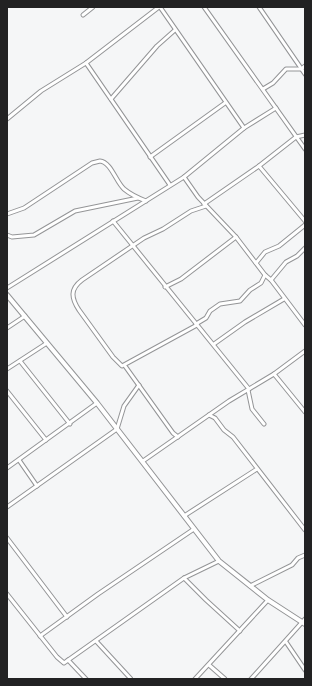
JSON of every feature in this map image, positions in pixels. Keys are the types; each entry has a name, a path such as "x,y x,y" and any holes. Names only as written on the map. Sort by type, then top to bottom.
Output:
{"street":[{"path":"83,15 93,7"},
{"path":"7,119 41,91 86,63 160,7 244,128"},
{"path":"204,7 305,149"},
{"path":"259,7 305,74"},
{"path":"111,100 157,46 175,30"},
{"path":"86,63 170,185"},
{"path":"263,89 273,83 286,69 301,69 305,66"},
{"path":"150,157 225,102"},
{"path":"7,288 184,177 244,128 276,108"},
{"path":"265,275 261,283 250,290 240,301 220,304 210,311 206,318 196,325 125,366 119,365 99,339 74,303 72,293 74,288 82,280 144,238 163,229 191,211 205,205 296,137 305,135"},
{"path":"7,214 24,208 92,163 100,161 108,165 119,184 125,190 146,201"},
{"path":"259,166 305,221"},
{"path":"184,177 205,205 236,237 305,325"},
{"path":"7,235 12,238 34,235 76,210 138,198"},
{"path":"113,222 196,325 214,344 249,389 252,409 264,424"},
{"path":"256,263 265,252 279,246 305,225"},
{"path":"165,287 181,279 236,237"},
{"path":"271,280 286,262 297,256 305,248"},
{"path":"7,295 97,403 143,461 218,561 268,600 304,622 251,679"},
{"path":"214,344 245,322 284,299"},
{"path":"7,328 25,316"},
{"path":"7,369 47,343"},
{"path":"143,461 209,415 274,374 305,351"},
{"path":"20,361 70,424"},
{"path":"125,366 173,433 178,436"},
{"path":"274,374 305,412"},
{"path":"7,507 117,429 124,406 139,385"},
{"path":"7,391 46,440"},
{"path":"7,468 70,424 97,403"},
{"path":"209,415 215,418 224,430 233,437 256,469 305,530"},
{"path":"19,460 38,486"},
{"path":"184,516 256,469"},
{"path":"40,636 194,529"},
{"path":"7,538 67,617"},
{"path":"249,586 292,565 298,558 305,555"},
{"path":"7,594 57,657 64,663 184,578 218,561"},
{"path":"184,578 240,631"},
{"path":"195,679 268,600"},
{"path":"96,641 131,679"},
{"path":"286,642 305,670"},
{"path":"68,660 86,679"},
{"path":"209,665 225,679"}]}
